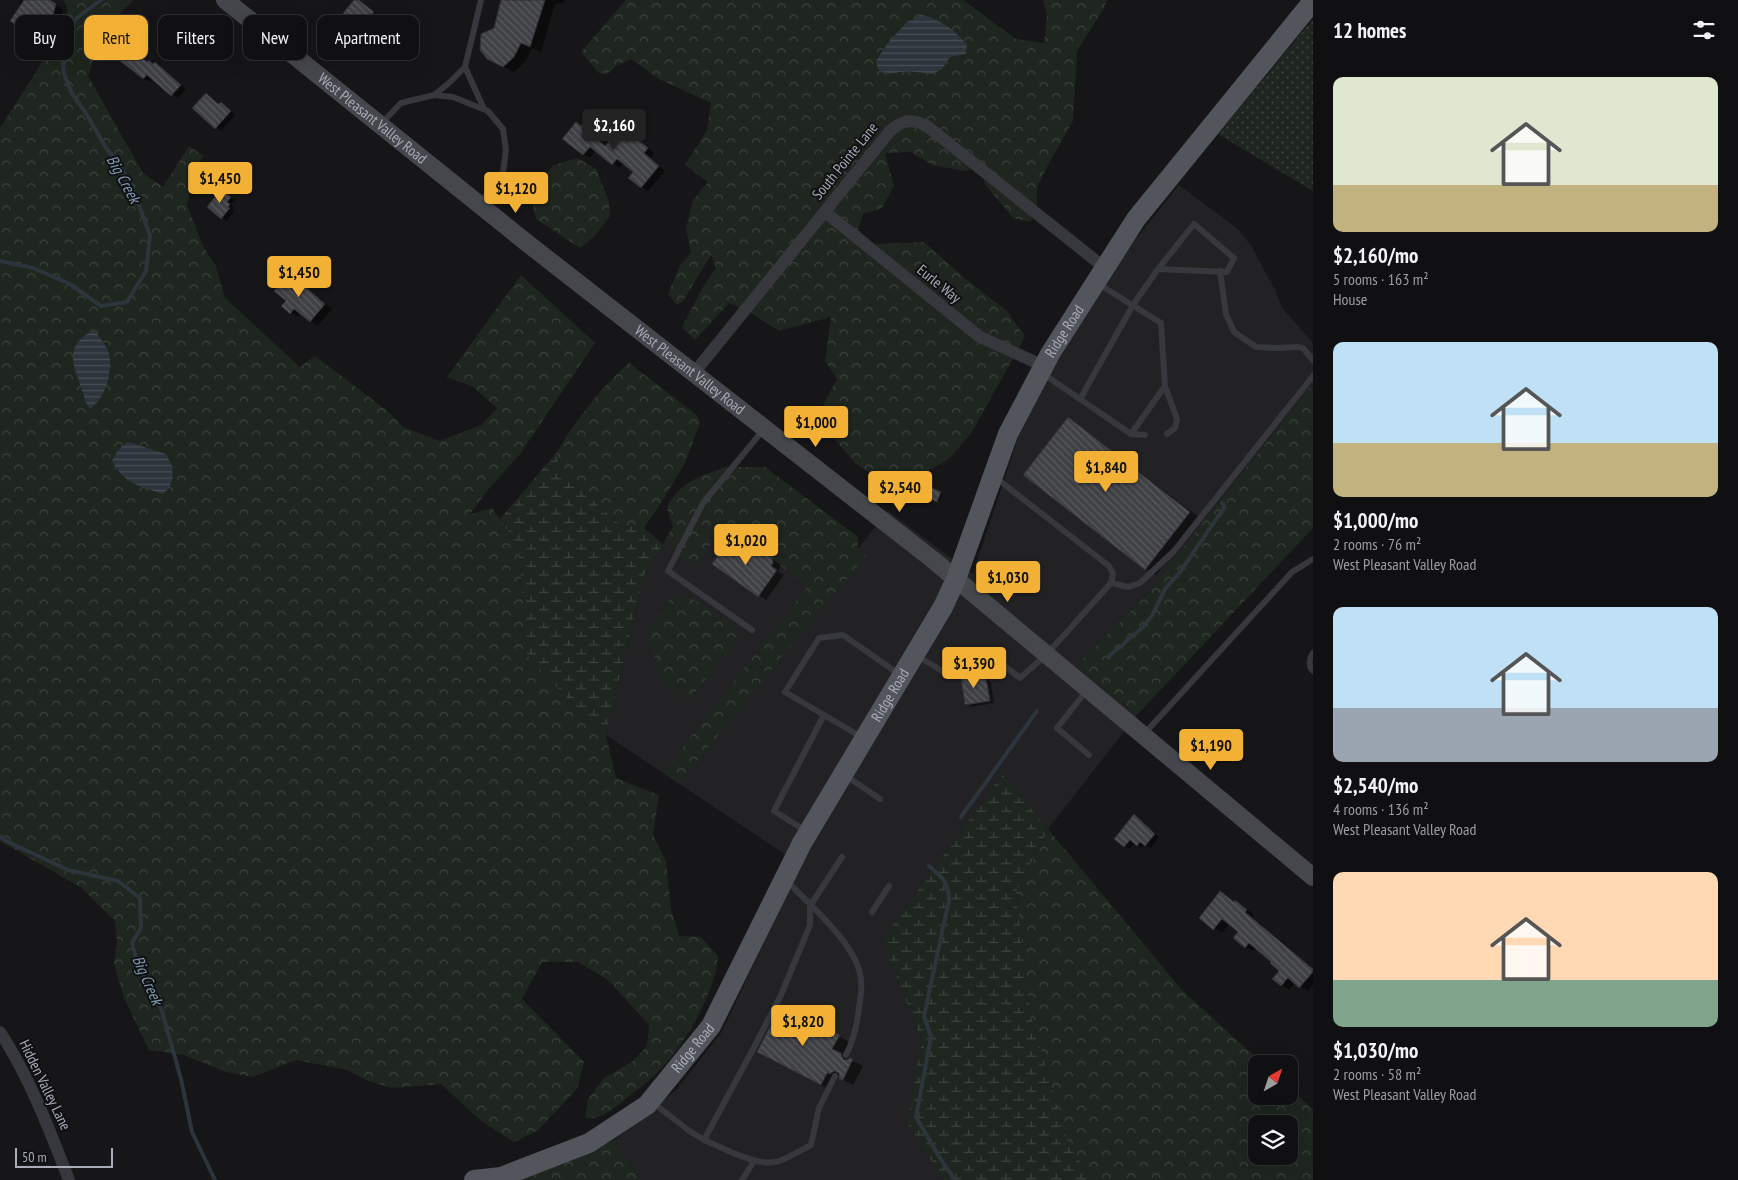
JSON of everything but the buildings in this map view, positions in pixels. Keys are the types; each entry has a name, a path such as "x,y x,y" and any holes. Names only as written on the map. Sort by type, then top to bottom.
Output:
{"main road":[{"name":"West Pleasant Valley Road","path":"225,0 478,205 956,579 1313,877"},
{"name":"Ridge Road","path":"474,1180 501,1177 589,1143 647,1105 711,1026 809,833 943,607 956,579 1008,434 1042,369 1136,219 1313,1"}],"street":[{"name":"South Pointe Lane","path":"694,373 890,131 898,124 908,121 918,121 927,126 1100,275"},
{"name":"Eurle Way","path":"824,212 980,338 1042,369"},
{"name":"Hidden Valley Lane","path":"0,1032 14,1054 38,1102 69,1180"}],"lane":[{"path":"434,95 465,67 481,0"},
{"path":"465,67 484,109"},
{"path":"381,125 401,103 434,95 453,97 488,111 503,129 506,150 503,172 478,205"},
{"path":"1080,399 1133,305 1158,268 1194,224 1234,258 1227,272 1158,268"},
{"path":"1220,271 1226,314 1234,332 1256,346 1303,348 1313,360"},
{"path":"1100,275 1133,305 1160,323 1165,386 1177,419 1175,428 1167,434"},
{"path":"1042,369 1080,399 1131,434 1145,435"},
{"path":"1111,583 1128,587 1140,582 1174,552 1313,376"},
{"path":"1131,434 1165,386"},
{"path":"752,630 668,571 703,503 764,428"},
{"path":"915,654 944,672 955,662 989,654 1020,678 1046,655 1111,583 1113,574 1109,566 993,475"},
{"path":"1143,735 1292,572 1313,558"},
{"path":"864,739 785,692 819,638 843,634 902,676"},
{"path":"1313,653 1309,664 1313,671"},
{"path":"1088,689 1057,728 1089,755"},
{"path":"809,833 774,811 824,715"},
{"path":"844,774 880,799"},
{"path":"704,1140 781,995 810,925 810,906 842,857"},
{"path":"785,879 846,945 859,969 861,990 857,1027 846,1055"},
{"path":"872,912 889,886"},
{"path":"651,1101 704,1140 754,1161 777,1162 811,1145 819,1108 835,1076"},
{"path":"742,1180 754,1161"}],"shaded area":[{"path":"922,15 941,22 957,34 967,45 966,54 950,57 942,69 933,74 907,71 888,74 878,69 876,61 887,44 907,22"},
{"path":"1179,185 1238,229 1252,247 1283,309 1313,343 1313,384 1140,602 1077,666 1137,715 1048,829 1002,774 882,940 922,1042 908,1123 944,1180 641,1180 613,1141 676,1090 721,1033 801,865 606,735 644,575 694,493 826,589 888,511 973,574 1019,435 1056,363 1123,255"},
{"path":"94,330 108,351 110,369 104,392 90,409 86,403 76,372 73,354 76,345 83,337"},
{"path":"128,442 166,454 173,475 170,485 162,494 133,483 117,469 112,461 118,450"}],"green space":[{"path":"64,0 133,0 118,15 84,15 84,60 93,60 88,76 143,173 163,187 189,146 204,156 195,168 187,205 203,246 216,267 225,298 300,367 315,356 389,412 403,427 440,441 481,425 497,408 473,387 447,377 521,275 595,343 520,454 487,491 470,514 492,508 518,546 524,613 524,651 589,722 606,735 616,778 659,795 653,835 666,861 671,909 679,936 701,937 718,956 716,971 704,1004 686,1036 666,1064 649,1081 613,1109 602,1115 585,1118 588,1099 604,1078 632,1062 647,1046 649,1025 608,980 578,962 542,962 522,999 584,1062 577,1089 537,1131 514,1142 481,1121 441,1084 391,1088 366,1080 347,1070 296,1060 253,1077 226,1072 184,1055 149,1050 123,996 114,963 117,941 115,921 80,887 0,841 0,128 43,60 74,60 74,15 66,15 68,11"},
{"path":"626,0 963,0 1016,39 1044,43 1047,16 1043,0 1107,0 1077,51 1073,121 1037,187 1037,212 1030,222 1013,218 985,184 981,166 965,171 932,165 911,152 885,153 894,186 882,208 863,214 858,230 874,244 924,242 968,281 1007,311 1025,337 972,432 950,458 925,473 917,489 893,488 856,464 831,435 823,405 837,379 825,361 831,317 779,331 749,312 729,303 695,340 682,327 703,287 716,268 711,255 683,301 677,305 668,294 680,265 691,253 686,228 693,200 708,182 685,165 707,130 711,103 659,79 631,59 616,66 607,74 599,73 581,52"},
{"path":"1313,19 1313,191 1218,134"},
{"path":"577,158 596,169 609,202 610,216 594,237 580,248 536,219 533,205 540,181 554,165"},
{"path":"629,363 697,415 700,423 685,463 644,528 620,525 593,500 560,474 556,453 589,405"},
{"path":"1313,384 1313,528 1137,715 1076,666 1140,602"},
{"path":"556,453 560,474 593,500 620,525 644,528 663,544 644,575 606,735 589,722 524,651 524,613 518,546 500,519"},
{"path":"726,467 765,467 858,537 858,553 867,555 679,783 663,773 808,586 746,538 725,534 713,541 695,565 683,560 665,540 673,527 667,508 677,492 691,481"},
{"path":"679,594 691,598 730,624 740,639 730,653 721,658 689,701 662,683 649,641 649,632 666,605 672,597"},
{"path":"1002,774 1048,829 1016,892 1030,1013 1068,1144 1093,1180 944,1180 907,1123 922,1042 882,940"},
{"path":"1048,829 1182,990 1253,1055 1248,1055 1248,1105 1298,1105 1298,1096 1313,1110 1313,1180 1093,1180 1068,1144 1030,1014 1016,892"},
{"path":"613,1141 641,1180 512,1180"}],"waterway":[{"name":"Big Creek","path":"0,261 33,268 70,284 101,306 127,302 146,271 150,236 135,194 118,162 106,148 71,92 64,73 60,36 78,17 101,0"},
{"path":"1108,657 1143,627 1152,616 1165,589 1180,572 1224,508 1222,503"},
{"path":"961,817 1037,711"},
{"name":"Big Creek","path":"0,836 4,840 68,870 118,881 140,898 141,928 132,943 137,962 162,1011 181,1079 192,1132 215,1180"},
{"path":"929,866 944,880 949,900 924,1016 931,1037 916,1117 955,1180"}]}
